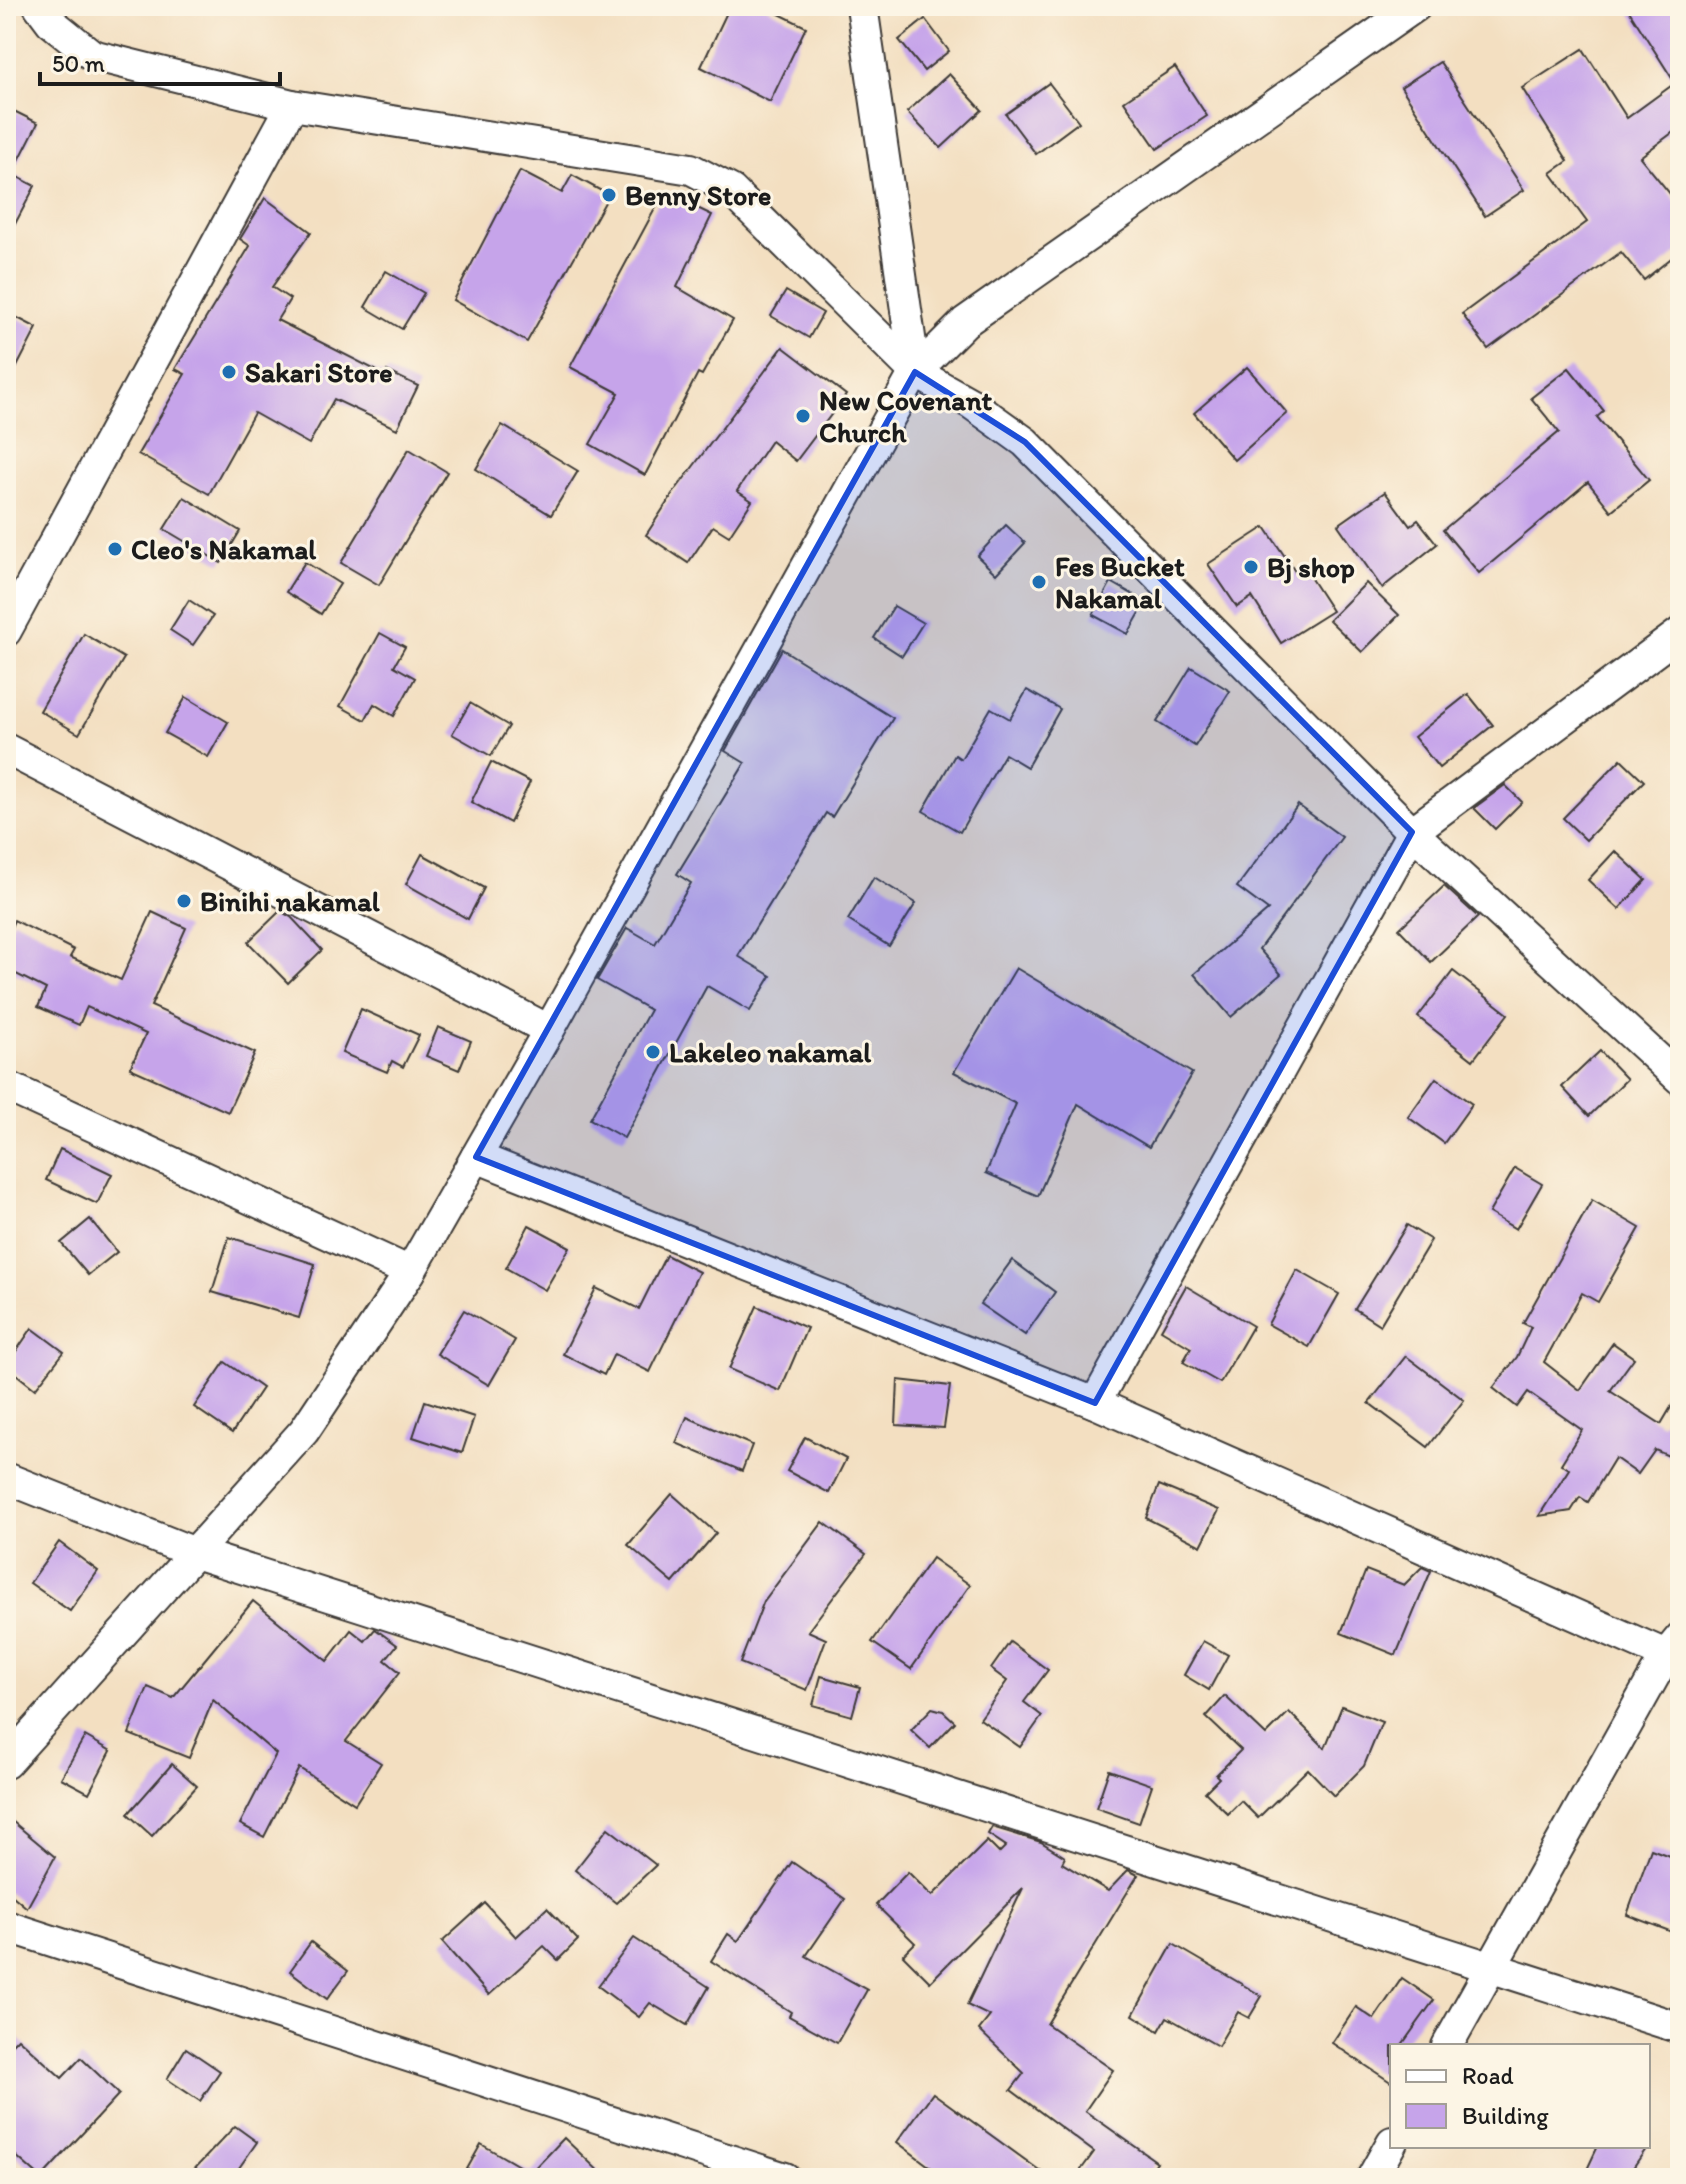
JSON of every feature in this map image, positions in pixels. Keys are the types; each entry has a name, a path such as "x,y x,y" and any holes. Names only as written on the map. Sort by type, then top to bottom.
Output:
{"street":[{"path":"39,6 51,22 92,55 292,105 691,169 731,190 915,372 972,404 1025,442 1412,832 1680,1079"},
{"path":"862,6 915,372"},
{"path":"6,1763 304,1431 410,1272 549,1030 915,372 965,322 1416,6"},
{"path":"6,631 292,105"},
{"path":"1095,1403 1412,832 1680,633"},
{"path":"6,749 549,1030"},
{"path":"6,1086 410,1272"},
{"path":"476,1157 1095,1403 1673,1646 1448,2044"},
{"path":"6,1478 195,1553 1493,1965 1680,2028"},
{"path":"6,1926 785,2178"},
{"path":"1372,2178 1390,2146"}],"highlighted area":[{"path":"915,372 1025,442 1412,832 1095,1403 476,1157"}],"building":[{"path":"730,6 763,6 806,27 770,102 701,67"},
{"path":"1626,6 1680,6 1680,127 1640,157 1680,206 1680,251 1644,280 1621,252 1488,349 1462,314 1587,222 1551,173 1568,161 1522,88 1583,49 1627,118 1675,83"},
{"path":"925,19 949,51 924,71 899,40"},
{"path":"1440,62 1524,190 1485,216 1401,87"},
{"path":"1175,67 1207,116 1157,149 1124,101"},
{"path":"949,74 982,110 941,148 907,112"},
{"path":"1049,83 1079,122 1036,154 1006,114"},
{"path":"6,107 38,123 12,174 35,186 6,241"},
{"path":"520,171 562,193 572,175 609,195 527,342 453,300"},
{"path":"664,192 712,215 677,287 733,320 702,375 698,373 645,475 590,444 619,393 570,367"},
{"path":"265,198 311,232 272,287 290,299 277,320 385,375 387,371 418,386 397,429 334,399 309,444 254,413 209,494 138,454 185,374 175,369 250,246 240,239"},
{"path":"386,271 424,293 402,329 365,307"},
{"path":"786,291 823,313 809,338 771,316"},
{"path":"6,312 37,328 6,388"},
{"path":"783,347 846,395 796,461 771,441 737,491 752,501 729,536 713,526 688,563 646,535 674,492"},
{"path":"1247,367 1287,413 1234,460 1194,413"},
{"path":"1569,368 1604,411 1597,417 1649,480 1611,511 1588,482 1479,573 1443,530 1559,432 1531,398"},
{"path":"502,425 578,471 551,515 476,469"},
{"path":"409,449 447,472 379,585 341,563"},
{"path":"1385,492 1410,526 1418,520 1437,544 1382,588 1338,525"},
{"path":"184,497 240,531 221,563 164,529"},
{"path":"1006,525 1025,543 996,574 977,556"},
{"path":"1265,527 1296,573 1304,568 1332,611 1281,643 1252,597 1237,607 1208,564"},
{"path":"305,562 340,584 321,614 286,592"},
{"path":"1111,582 1146,602 1128,634 1093,615"},
{"path":"1366,583 1399,615 1362,652 1329,620"},
{"path":"189,600 213,616 193,645 170,630"},
{"path":"894,606 923,623 902,656 874,638"},
{"path":"380,633 405,647 394,666 415,678 394,716 374,704 365,720 340,706"},
{"path":"84,634 124,658 79,734 40,711"},
{"path":"782,649 893,718 832,817 826,813 738,956 771,976 750,1011 707,986 624,1138 590,1119 650,1010 597,980 627,928 655,944 691,883 677,874 745,763 725,751"},
{"path":"1191,667 1230,691 1195,746 1157,722"},
{"path":"1027,690 1060,709 1027,767 1005,754 960,832 923,811 955,755 961,759 991,708 1010,719"},
{"path":"1468,694 1493,725 1439,768 1414,737"},
{"path":"186,697 228,722 208,757 165,733"},
{"path":"470,703 509,726 491,756 452,734"},
{"path":"1621,759 1644,781 1586,840 1563,818"},
{"path":"491,762 530,782 510,823 471,802"},
{"path":"1505,785 1522,802 1495,829 1474,808"},
{"path":"1298,805 1342,837 1259,949 1281,974 1231,1017 1194,974 1268,910 1237,887"},
{"path":"1615,851 1646,880 1619,909 1588,880"},
{"path":"422,854 484,888 468,919 406,884"},
{"path":"874,877 916,903 889,946 848,920"},
{"path":"1444,886 1478,917 1431,962 1399,929"},
{"path":"280,911 291,917 322,950 288,983 248,942"},
{"path":"152,912 186,928 151,1006 255,1053 228,1112 130,1068 146,1034 87,1007 79,1025 38,1007 46,989 6,969 6,939 14,920 74,950 70,957 121,980"},
{"path":"1016,968 1192,1073 1149,1147 1078,1104 1038,1196 986,1173 1016,1104 954,1072"},
{"path":"1453,971 1508,1014 1473,1060 1418,1017"},
{"path":"361,1009 419,1035 403,1067 392,1061 387,1072 342,1053"},
{"path":"438,1027 471,1041 459,1070 426,1056"},
{"path":"1600,1051 1627,1079 1589,1116 1562,1087"},
{"path":"1436,1078 1472,1104 1444,1143 1408,1117"},
{"path":"60,1149 112,1174 97,1204 46,1180"},
{"path":"1515,1168 1542,1184 1516,1229 1489,1213"},
{"path":"1592,1200 1640,1228 1598,1302 1582,1293 1544,1362 1580,1390 1613,1343 1634,1358 1610,1391 1661,1424 1680,1392 1680,1461 1655,1450 1638,1474 1615,1458 1588,1502 1580,1497 1571,1511 1539,1516 1569,1469 1561,1464 1582,1430 1528,1392 1517,1407 1493,1388 1517,1357 1531,1327 1523,1323"},
{"path":"90,1219 117,1252 88,1275 61,1243"},
{"path":"529,1225 570,1247 545,1290 506,1268"},
{"path":"1407,1225 1431,1240 1380,1325 1355,1309"},
{"path":"229,1237 315,1264 299,1318 212,1292"},
{"path":"666,1255 699,1272 650,1372 614,1354 604,1375 563,1354 596,1288 639,1309"},
{"path":"1012,1260 1055,1292 1025,1335 980,1304"},
{"path":"1297,1270 1339,1294 1309,1347 1268,1324"},
{"path":"1186,1286 1253,1326 1220,1383 1183,1362 1191,1348 1161,1330"},
{"path":"757,1306 807,1328 780,1391 729,1369"},
{"path":"464,1310 515,1340 489,1385 437,1354"},
{"path":"32,1328 64,1352 35,1389 6,1366"},
{"path":"1406,1356 1464,1400 1428,1447 1369,1403"},
{"path":"225,1362 262,1388 232,1433 194,1407"},
{"path":"898,1380 950,1386 944,1428 896,1425"},
{"path":"425,1401 474,1417 462,1453 413,1437"},
{"path":"687,1417 752,1445 742,1471 676,1443"},
{"path":"805,1437 846,1459 829,1493 787,1471"},
{"path":"1159,1485 1219,1510 1201,1546 1146,1518"},
{"path":"672,1494 716,1533 673,1583 628,1545"},
{"path":"823,1522 866,1554 808,1631 826,1639 807,1690 740,1663 764,1601"},
{"path":"59,1542 98,1571 70,1611 30,1583"},
{"path":"932,1558 970,1585 911,1669 872,1642"},
{"path":"1422,1567 1431,1571 1396,1655 1341,1633 1366,1570 1404,1585"},
{"path":"253,1601 327,1661 351,1630 365,1641 375,1629 397,1645 385,1660 400,1672 346,1741 381,1763 355,1804 299,1768 264,1837 240,1824 276,1754 213,1700 189,1758 129,1734 148,1687 173,1698"},
{"path":"1203,1641 1228,1655 1209,1690 1184,1675"},
{"path":"1010,1642 1048,1670 1024,1702 1042,1716 1020,1747 980,1719 1007,1681 991,1669"},
{"path":"821,1676 860,1687 852,1716 813,1705"},
{"path":"1225,1696 1266,1735 1289,1712 1325,1748 1342,1706 1382,1722 1364,1766 1334,1796 1308,1769 1258,1818 1241,1801 1228,1814 1205,1792 1219,1778 1216,1775 1241,1750 1206,1717"},
{"path":"932,1708 943,1711 955,1722 930,1748 911,1730"},
{"path":"85,1736 111,1751 89,1793 61,1778"},
{"path":"172,1764 197,1786 152,1836 128,1814"},
{"path":"1109,1770 1152,1785 1139,1823 1096,1808"},
{"path":"6,1816 55,1857 27,1908 6,1890"},
{"path":"992,1827 1041,1842 1065,1857 1062,1863 1108,1891 1128,1870 1138,1875 1047,2024 1113,2070 1085,2111 1157,2162 1145,2178 1075,2178 1094,2152 1011,2090 1024,2073 979,2030 990,2016 967,2005 1023,1888 930,1982 903,1955 915,1943 876,1905 908,1872 932,1896 987,1841 999,1853 1006,1846 988,1834"},
{"path":"608,1828 656,1865 616,1903 575,1870"},
{"path":"1651,1849 1680,1860 1680,1935 1627,1915"},
{"path":"792,1862 845,1899 806,1956 867,1990 837,2043 789,2016 791,2012 711,1961 728,1934 738,1941"},
{"path":"485,1903 516,1937 547,1908 578,1940 558,1960 544,1946 489,1995 442,1942"},
{"path":"634,1938 709,1987 687,2025 650,2003 639,2017 598,1986"},
{"path":"311,1942 348,1971 327,1999 290,1971"},
{"path":"1173,1944 1262,1996 1249,2018 1238,2012 1218,2046 1167,2017 1159,2031 1133,2015"},
{"path":"1402,1978 1434,2000 1402,2044 1390,2044 1390,2082 1332,2043 1356,2007 1374,2019"},
{"path":"18,2038 62,2078 81,2058 119,2094 41,2178 6,2147 6,2050"},
{"path":"186,2048 220,2071 200,2101 167,2079"},
{"path":"933,2093 1050,2178 945,2178 897,2142"},
{"path":"235,2126 257,2142 232,2178 186,2178"},
{"path":"564,2138 606,2178 462,2178 481,2144 531,2173"},
{"path":"1597,2148 1647,2148 1626,2178 1583,2178"}],"place":[{"name":"Benny Store","path":"609,195"},
{"name":"Sakari Store","path":"229,372"},
{"name":"New Covenant Church","path":"803,416"},
{"name":"Cleo's Nakamal","path":"115,549"},
{"name":"Bj shop","path":"1251,567"},
{"name":"Fes Bucket Nakamal","path":"1039,582"},
{"name":"Binihi nakamal","path":"184,901"},
{"name":"Lakeleo nakamal","path":"653,1052"}]}
